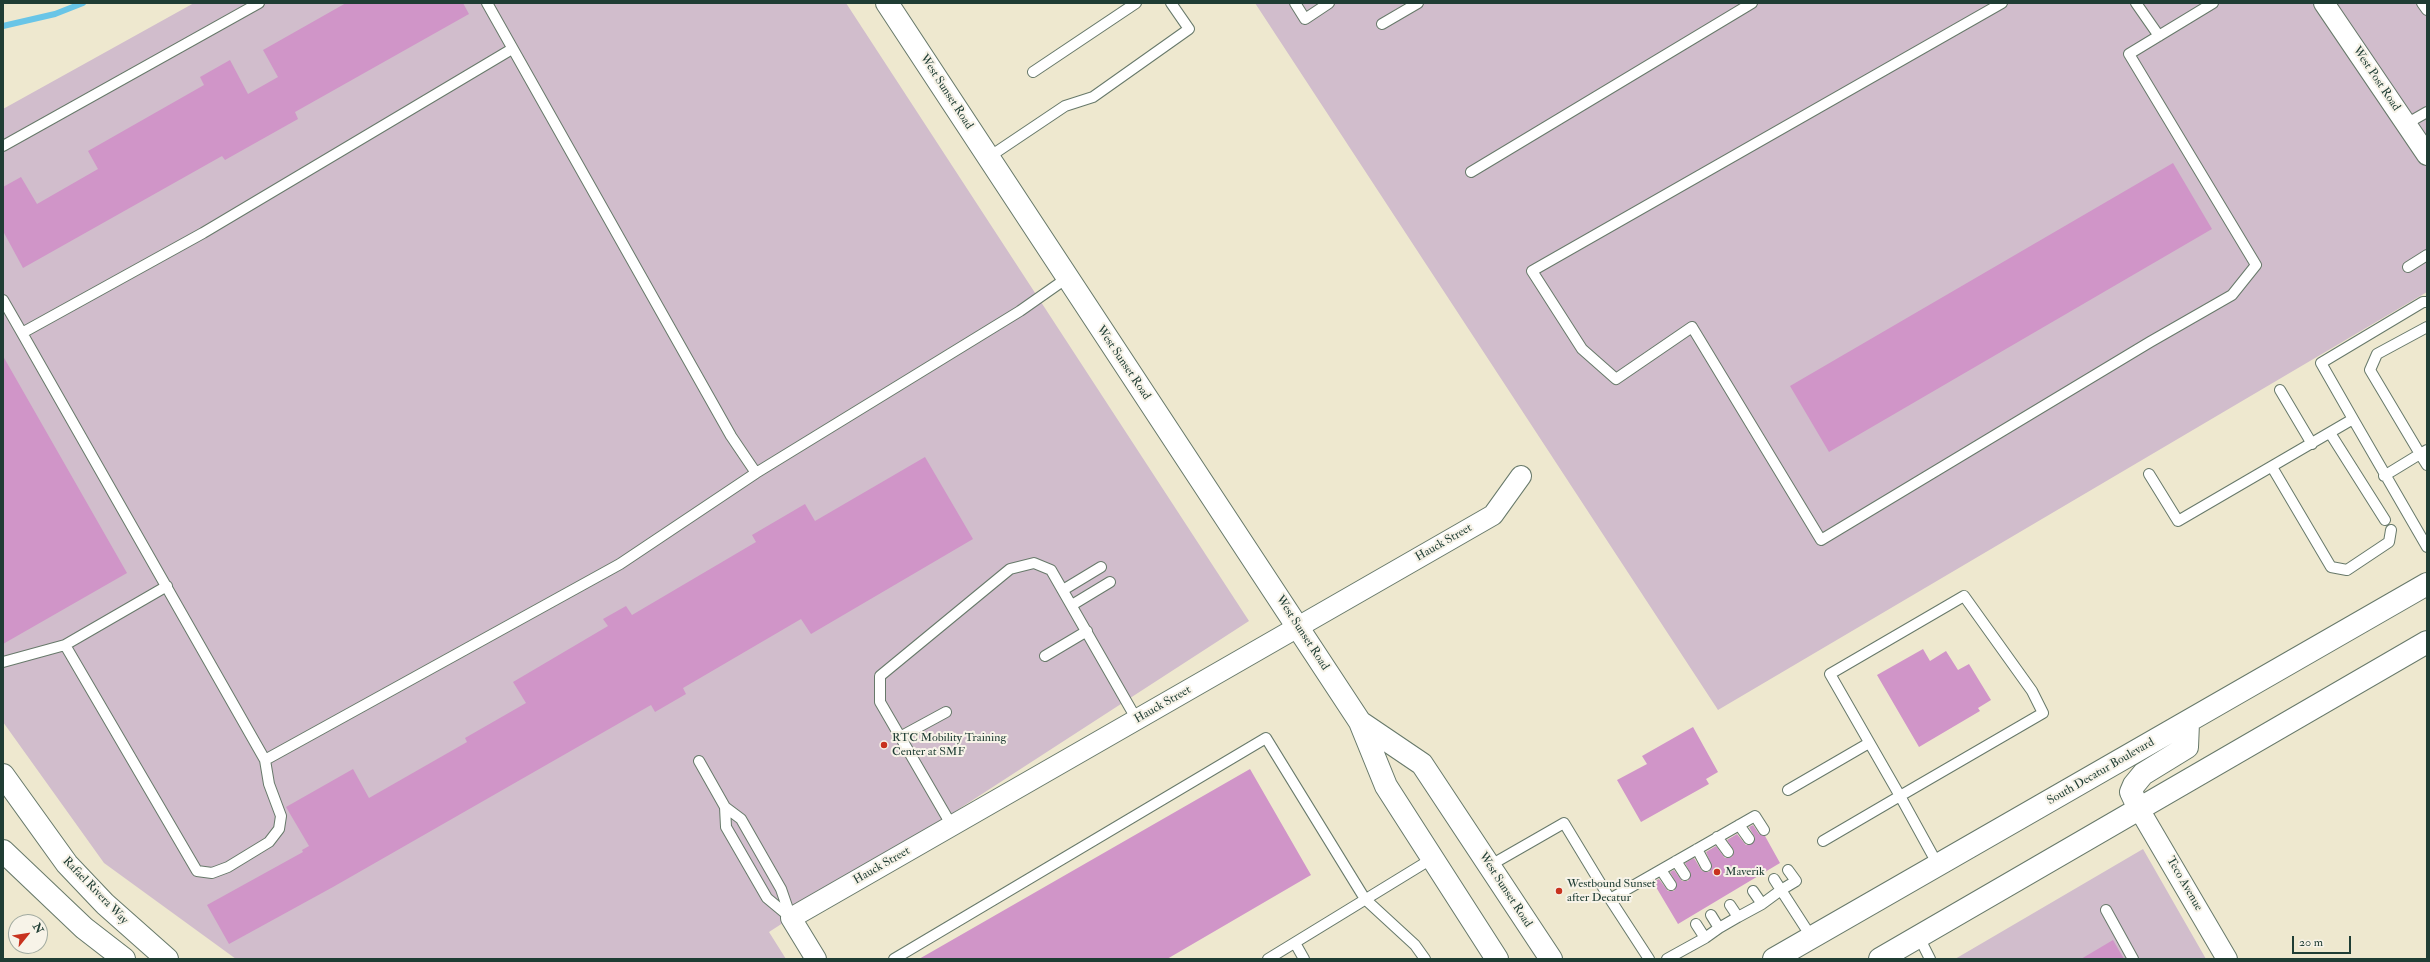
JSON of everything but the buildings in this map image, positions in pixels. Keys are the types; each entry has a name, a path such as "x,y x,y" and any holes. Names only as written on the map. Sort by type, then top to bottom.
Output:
{"main road":[{"name":"West Sunset Road","path":"887,3 1360,722 1386,786 1497,959"},
{"name":"South Decatur Boulevard","path":"1774,959 2188,723 2427,584"},
{"path":"1880,959 2427,642"},
{"name":"West Sunset Road","path":"1360,722 1422,764 1550,959"},
{"path":"2140,809 2131,792 2134,785 2143,774 2187,747 2188,723"},
{"name":"Rafael Rivera Way","path":"3,776 67,864 105,904 167,959"},
{"path":"3,851 84,928 124,959"}],"street":[{"name":"West Post Road","path":"2324,3 2427,155"},
{"name":"Hauck Street","path":"791,918 1299,628 1493,515 1521,476"},
{"name":"Teco Avenue","path":"2140,809 2227,959"},
{"path":"791,918 816,959"}],"lane":[{"path":"3,146 259,3"},
{"path":"487,3 731,436 756,473"},
{"path":"1033,72 1136,3"},
{"path":"988,157 1065,106 1093,97 1190,30 1171,3"},
{"path":"1295,3 1305,19 1329,3"},
{"path":"1382,24 1418,3"},
{"path":"1471,172 1752,3"},
{"path":"2002,3 1532,270 1582,349 1616,379 1692,327 1821,540 2150,342 2232,295 2256,264 2129,54 2213,3"},
{"path":"2136,3 2159,36"},
{"path":"2422,3 2427,10"},
{"path":"22,333 203,233 512,49"},
{"path":"2406,124 2427,112"},
{"path":"2408,266 2427,255"},
{"path":"265,760 620,564 756,473 1020,310 1067,278"},
{"path":"3,300 265,760 268,784 281,816 279,829 269,842 228,867 212,874 197,871 64,645"},
{"path":"2427,302 2423,302 2321,363 2384,476 2427,547"},
{"path":"2427,327 2377,354 2370,370 2424,452 2427,465"},
{"path":"2280,390 2312,444"},
{"path":"2149,474 2178,521 2353,420"},
{"path":"2330,433 2385,520"},
{"path":"2384,476 2424,452"},
{"path":"2272,467 2331,567 2347,570 2389,542 2391,530"},
{"path":"952,826 880,702 880,676 1010,569 1034,563 1051,570 1137,720"},
{"path":"1063,590 1101,567"},
{"path":"1072,605 1110,582"},
{"path":"3,662 64,645 167,586"},
{"path":"1823,841 1900,796 2043,713 2032,691 1964,596 1830,674 1900,796 1938,865"},
{"path":"1045,656 1087,631"},
{"path":"900,737 946,712"},
{"path":"894,959 1266,738 1365,899 1415,945 1425,959"},
{"path":"1788,790 1870,743"},
{"path":"699,761 725,807 742,820 781,889 791,918"},
{"path":"725,807 726,827 766,898 791,918"},
{"path":"1610,899 1755,816 1764,830"},
{"path":"1489,866 1564,823 1610,899 1649,959"},
{"path":"1739,825 1749,839"},
{"path":"1718,837 1728,852"},
{"path":"1697,850 1706,866"},
{"path":"1268,959 1433,858"},
{"path":"1676,861 1685,875"},
{"path":"1661,870 1671,885"},
{"path":"1667,959 1762,904 1796,881 1788,870"},
{"path":"1774,879 1812,938"},
{"path":"1753,891 1762,904"},
{"path":"1730,905 1738,917"},
{"path":"2106,910 2134,959"},
{"path":"1710,915 1719,928"},
{"path":"1696,924 1705,938"},
{"path":"1918,937 1930,959"},
{"path":"1295,943 1304,959"}],"shaded area":[{"path":"194,3 846,3 1249,621 769,932 786,959 236,959 104,863 3,722 3,109"},
{"path":"1255,3 2427,3 2427,292 1718,710"},
{"path":"2143,849 2206,959 1955,959"}],"waterway":[{"path":"3,26 55,14 83,3"}],"place":[{"name":"RTC Mobility Training Center at SMF","path":"884,745"},
{"name":"Maverik","path":"1717,872"},
{"name":"Westbound Sunset after Decatur","path":"1559,891"}]}
